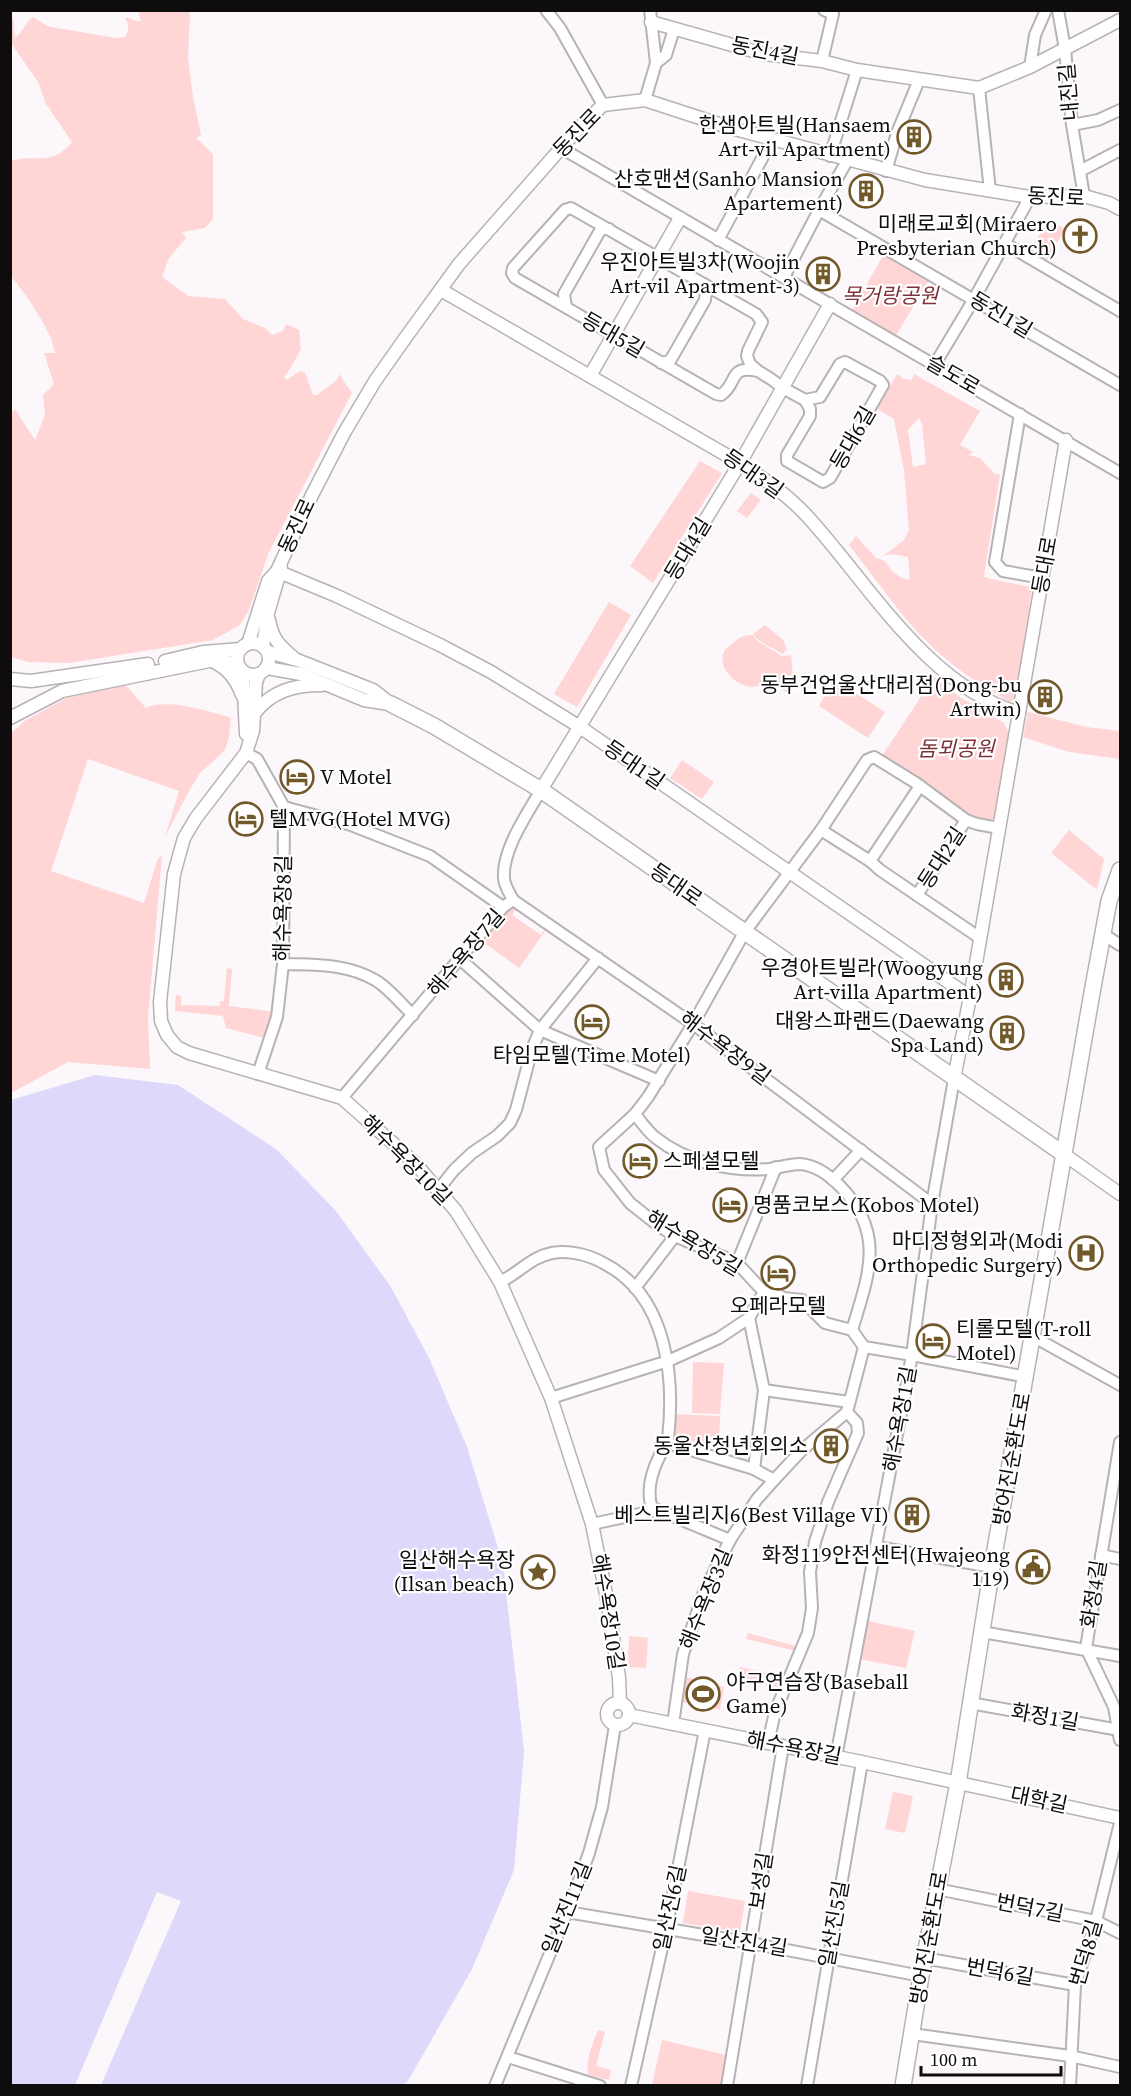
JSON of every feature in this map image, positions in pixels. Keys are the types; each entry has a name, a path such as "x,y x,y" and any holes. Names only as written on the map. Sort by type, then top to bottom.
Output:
{"main road":[{"name":"등대로","path":"391,704 434,726 541,790 1065,1155"},
{"name":"방어진순환도로","path":"903,2085 924,1958 958,1783 992,1567 1103,934 1109,901 1120,870"}],"street":[{"path":"546,10 560,28 603,105"},
{"path":"822,62 833,14 824,10"},
{"path":"1030,67 1035,35 1046,10"},
{"path":"990,191 979,88 1030,67 1065,49 1058,10"},
{"name":"동진4길","path":"651,16 674,29 764,54 979,88"},
{"name":"동진4길","path":"645,100 656,63 651,16"},
{"name":"내진길","path":"1084,196 1072,125 1065,49 1120,20"},
{"name":"동진4길","path":"656,63 666,55 674,29"},
{"path":"830,156 857,70"},
{"path":"886,171 897,133 920,80"},
{"name":"동진로","path":"279,568 312,495 344,433 375,381 475,246 561,148 603,105 645,100 772,140 925,180 1030,197 1084,196 1120,209"},
{"path":"1072,125 1098,120 1120,110"},
{"path":"718,240 772,140"},
{"name":"슬도로","path":"561,148 1120,473"},
{"path":"1080,171 1120,150"},
{"path":"784,277 847,161"},
{"path":"935,364 1030,197"},
{"name":"등대5길","path":"575,209 760,317 761,327 747,356 750,364 758,371 740,370 735,373 725,392 722,395 717,394 515,278 512,273 513,268 565,210 575,209"},
{"name":"동진1길","path":"819,210 974,298 1120,385"},
{"path":"590,376 680,218"},
{"name":"등대5길","path":"566,307 564,294 601,230 609,229"},
{"path":"1004,243 1120,311"},
{"name":"등대5길","path":"661,363 670,361 705,300 704,284"},
{"name":"등대3길","path":"441,290 740,463 775,487 807,515 894,619 943,670 968,690 1001,708 1019,713"},
{"name":"등대4길","path":"541,790 740,463 830,304"},
{"name":"등대6길","path":"845,362 880,381 883,385 830,478 823,482 787,461 788,455 810,416 810,409 805,400 820,397 840,364 845,362"},
{"path":"758,371 805,400"},
{"path":"1020,414 995,562 1003,571 1042,578"},
{"name":"등대로","path":"954,1079 1066,440"},
{"path":"250,710 256,682 269,661 266,649 268,613 279,568"},
{"path":"247,747 253,731 237,656 244,646 268,581 279,568"},
{"name":"등대1길","path":"279,568 440,645 491,672 580,727 970,997"},
{"path":"268,613 273,636 278,645 297,660"},
{"path":"10,680 31,681 83,675 256,643 266,649 373,690 391,704"},
{"path":"10,718 62,691 209,660 225,661 241,668 249,675 263,671 301,674 364,700 391,704"},
{"path":"209,660 229,672 250,710"},
{"path":"250,710 271,696 288,689 306,685 331,686"},
{"name":"해수욕장8길","path":"247,747 257,759 284,807 283,964 277,1017 258,1074"},
{"name":"해수욕장10길","path":"247,747 235,770 196,818 184,838 174,874 160,1002 161,1021 167,1035 177,1047 189,1053 342,1098 414,1162 456,1211 500,1282 551,1398 592,1524 610,1614 618,1669 620,1703"},
{"name":"등대2길","path":"744,933 821,830 867,760 873,756 920,786 966,820 999,828"},
{"path":"870,861 920,786"},
{"name":"해수욕장7길","path":"342,1098 503,907 513,900 504,879 506,862 517,832 541,790"},
{"path":"284,807 351,825 430,856 503,907"},
{"name":"등대2길","path":"917,895 966,820"},
{"name":"등대2길","path":"821,830 870,861 980,939"},
{"name":"해수욕장9길","path":"513,900 693,1024 932,1204"},
{"name":"해수욕장5길","path":"744,933 659,1081 635,1114 599,1147 604,1170 630,1203 675,1236 737,1263 764,1293"},
{"path":"1103,934 1120,945"},
{"path":"439,1189 472,1153 497,1136 510,1123 540,1030 598,958"},
{"path":"460,960 540,1030 659,1081"},
{"path":"283,964 330,965 353,970 376,981 413,1015"},
{"name":"해수욕장1길","path":"836,1757 912,1355 932,1204 954,1079"},
{"path":"635,1114 654,1137 686,1156 728,1167 770,1169 802,1164 818,1169 833,1180 855,1202 866,1225 869,1245 870,1264 852,1330"},
{"path":"833,1180 861,1150"},
{"path":"1065,1155 1120,1194"},
{"path":"737,1263 776,1167"},
{"path":"635,1288 675,1236"},
{"path":"500,1282 538,1257 554,1253 573,1253 594,1258 612,1267 635,1288 646,1301 658,1326 668,1362 670,1404 668,1443 660,1453 649,1489 649,1501 652,1508 730,1540"},
{"path":"551,1398 668,1362 719,1338 749,1318 764,1293 774,1293 784,1298 802,1300 825,1323 852,1330 864,1347 1027,1377"},
{"path":"749,1318 764,1390 754,1469"},
{"path":"1034,1337 1120,1385"},
{"path":"768,1743 775,1712 808,1633 812,1608 810,1572 815,1542 828,1502 858,1433 857,1423 848,1407 864,1347"},
{"path":"764,1390 848,1407"},
{"name":"해수욕장3길","path":"673,1724 683,1654 704,1592 730,1540 757,1499 802,1450 848,1407"},
{"name":"화정4길","path":"1120,1442 1086,1648 1114,1707 1120,1735"},
{"path":"668,1443 754,1469 774,1480"},
{"path":"592,1524 658,1510"},
{"path":"877,1547 992,1567"},
{"path":"1101,1555 1120,1559"},
{"path":"982,1632 1120,1656"},
{"path":"620,1703 628,1708 629,1715 626,1722 615,1725 609,1720 607,1713 609,1706 620,1703"},
{"name":"화정1길","path":"970,1703 1120,1735"},
{"name":"해수욕장길","path":"629,1715 958,1783"},
{"name":"일산진11길","path":"495,2085 567,1912 598,1825 615,1725"},
{"name":"일산진6길","path":"631,2085 666,1930 705,1730"},
{"name":"보성길","path":"727,2085 783,1746"},
{"name":"일산진5길","path":"807,2085 862,1762"},
{"name":"대학길","path":"958,1783 1120,1818"},
{"name":"번덕8길","path":"1070,2085 1075,1985 1096,1921 1120,1823"},
{"name":"번덕7길","path":"937,1889 1096,1921 1120,1933"},
{"name":"일산진4길","path":"567,1912 828,1956 921,1976"},
{"name":"번덕6길","path":"924,1958 1075,1985"},
{"path":"912,2034 1070,2056 1120,2067"},
{"path":"508,2056 600,2085"}],"green space":[{"path":"138,11 190,11 188,57 201,135 196,138 213,154 213,219 205,228 182,232 186,238 169,258 162,277 188,296 225,299 243,319 265,328 272,335 283,331 286,324 299,330 301,349 284,376 286,380 300,371 305,373 313,395 317,395 337,380 339,374 352,393 268,554 249,610 240,625 213,640 69,663 28,662 11,657 11,413 15,409 35,440 45,415 43,395 54,384 44,353 55,353 51,338 41,319 11,276 11,161 57,155 72,142 46,104 38,82 11,43 11,18 13,18 15,38 33,17 47,26 116,38 125,37 128,28 126,17 141,21"},
{"path":"1049,220 1065,229 1046,261 1029,251"},
{"name":"목거랑공원","path":"884,254 929,280 895,337 851,312"},
{"path":"897,374 904,379 912,380 914,374 980,411 960,445 973,452 969,455 980,458 995,474 1000,475 984,576 1032,589 1016,698 1010,702 963,672 931,646 902,614 849,545 856,536 876,558 885,561 899,576 910,580 908,557 893,554 883,556 904,540 909,530 904,470 894,419 877,409","holes":["919,418 922,424 926,464 913,467 908,430"]},
{"path":"700,461 722,473 653,583 630,566"},
{"path":"751,493 761,500 747,518 737,511"},
{"path":"609,602 631,615 577,707 554,694"},
{"path":"765,625 783,640 787,650 782,654 753,634"},
{"path":"753,635 762,644 781,656 791,655 793,676 787,693 767,679 761,685 746,686 731,677 726,670 723,663 725,650 741,637"},
{"name":"돔뫼공원","path":"934,677 961,698 1004,723 1010,736 998,818 977,820 882,756"},
{"path":"834,679 885,712 868,738 819,706"},
{"path":"121,680 146,708 154,705 176,705 231,718 225,750 200,773 165,837 179,791 88,759 51,871 144,903 158,858 162,856 148,1016 150,1069 68,1062 11,1093 11,733 26,720 87,687"},
{"path":"1028,712 1086,727 1120,731 1120,759 1069,752 1023,737"},
{"path":"682,760 714,782 702,799 670,778"},
{"path":"1069,830 1104,859 1097,890 1051,853"},
{"path":"517,907 548,927 519,968 483,942 509,908","holes":["517,908 546,928 541,935 512,915"]},
{"path":"227,968 232,969 229,1006 275,1012 265,1038 226,1028 223,1016 175,1011 176,995 181,996 181,1005 220,1006 220,1001 224,1001"},
{"path":"693,1362 724,1363 720,1414 692,1413"},
{"path":"673,1414 720,1416 719,1444 675,1442"},
{"path":"868,1621 915,1631 906,1668 859,1659"},
{"path":"748,1633 799,1647 796,1651 746,1639"},
{"path":"629,1636 648,1638 646,1668 628,1667"},
{"path":"740,1667 785,1678 779,1688 738,1677"},
{"name":"야구연습장(Baseball Game)","path":"685,1677 724,1687 720,1710 682,1702"},
{"path":"893,1792 913,1796 905,1833 885,1829"},
{"path":"688,1891 745,1901 740,1932 683,1923"},
{"path":"598,2030 605,2032 596,2066 611,2070 609,2080 588,2075 589,2057"},
{"path":"662,2040 726,2055 721,2085 652,2085"}],"shaded area":[{"path":"95,1075 178,1085 276,1149 336,1211 391,1287 429,1358 467,1447 503,1564 524,1751 514,1870 472,1969 408,2081 403,2085 101,2085 181,1901 157,1892 75,2085 11,2085 11,1100"}],"place":[{"name":"한샘아트빌(Hansaem Art-vil Apartment)","path":"914,137"},
{"name":"산호맨션(Sanho Mansion Apartement)","path":"866,191"},
{"name":"미래로교회(Miraero Presbyterian Church)","path":"1080,236"},
{"name":"우진아트빌3차(Woojin Art-vil Apartment-3)","path":"823,274"},
{"name":"동부건업울산대리점(Dong-bu Artwin)","path":"1045,697"},
{"name":"V Motel","path":"297,777"},
{"name":"텔MVG(Hotel MVG)","path":"246,819"},
{"name":"우경아트빌라(Woogyung Art-villa Apartment)","path":"1006,980"},
{"name":"타임모텔(Time Motel)","path":"592,1022"},
{"name":"대왕스파랜드(Daewang Spa Land)","path":"1007,1033"},
{"name":"스페셜모텔","path":"640,1161"},
{"name":"명품코보스(Kobos Motel)","path":"730,1205"},
{"name":"마디정형외과(Modi Orthopedic Surgery)","path":"1086,1253"},
{"name":"오페라모텔","path":"778,1273"},
{"name":"티롤모텔(T-roll Motel)","path":"933,1341"},
{"name":"동울산청년회의소","path":"831,1446"},
{"name":"베스트빌리지6(Best Village VI)","path":"912,1515"},
{"name":"화정119안전센터(Hwajeong 119)","path":"1033,1567"},
{"name":"일산해수욕장 (Ilsan beach)","path":"538,1572"},
{"name":"야구연습장(Baseball Game)","path":"703,1694"}]}
